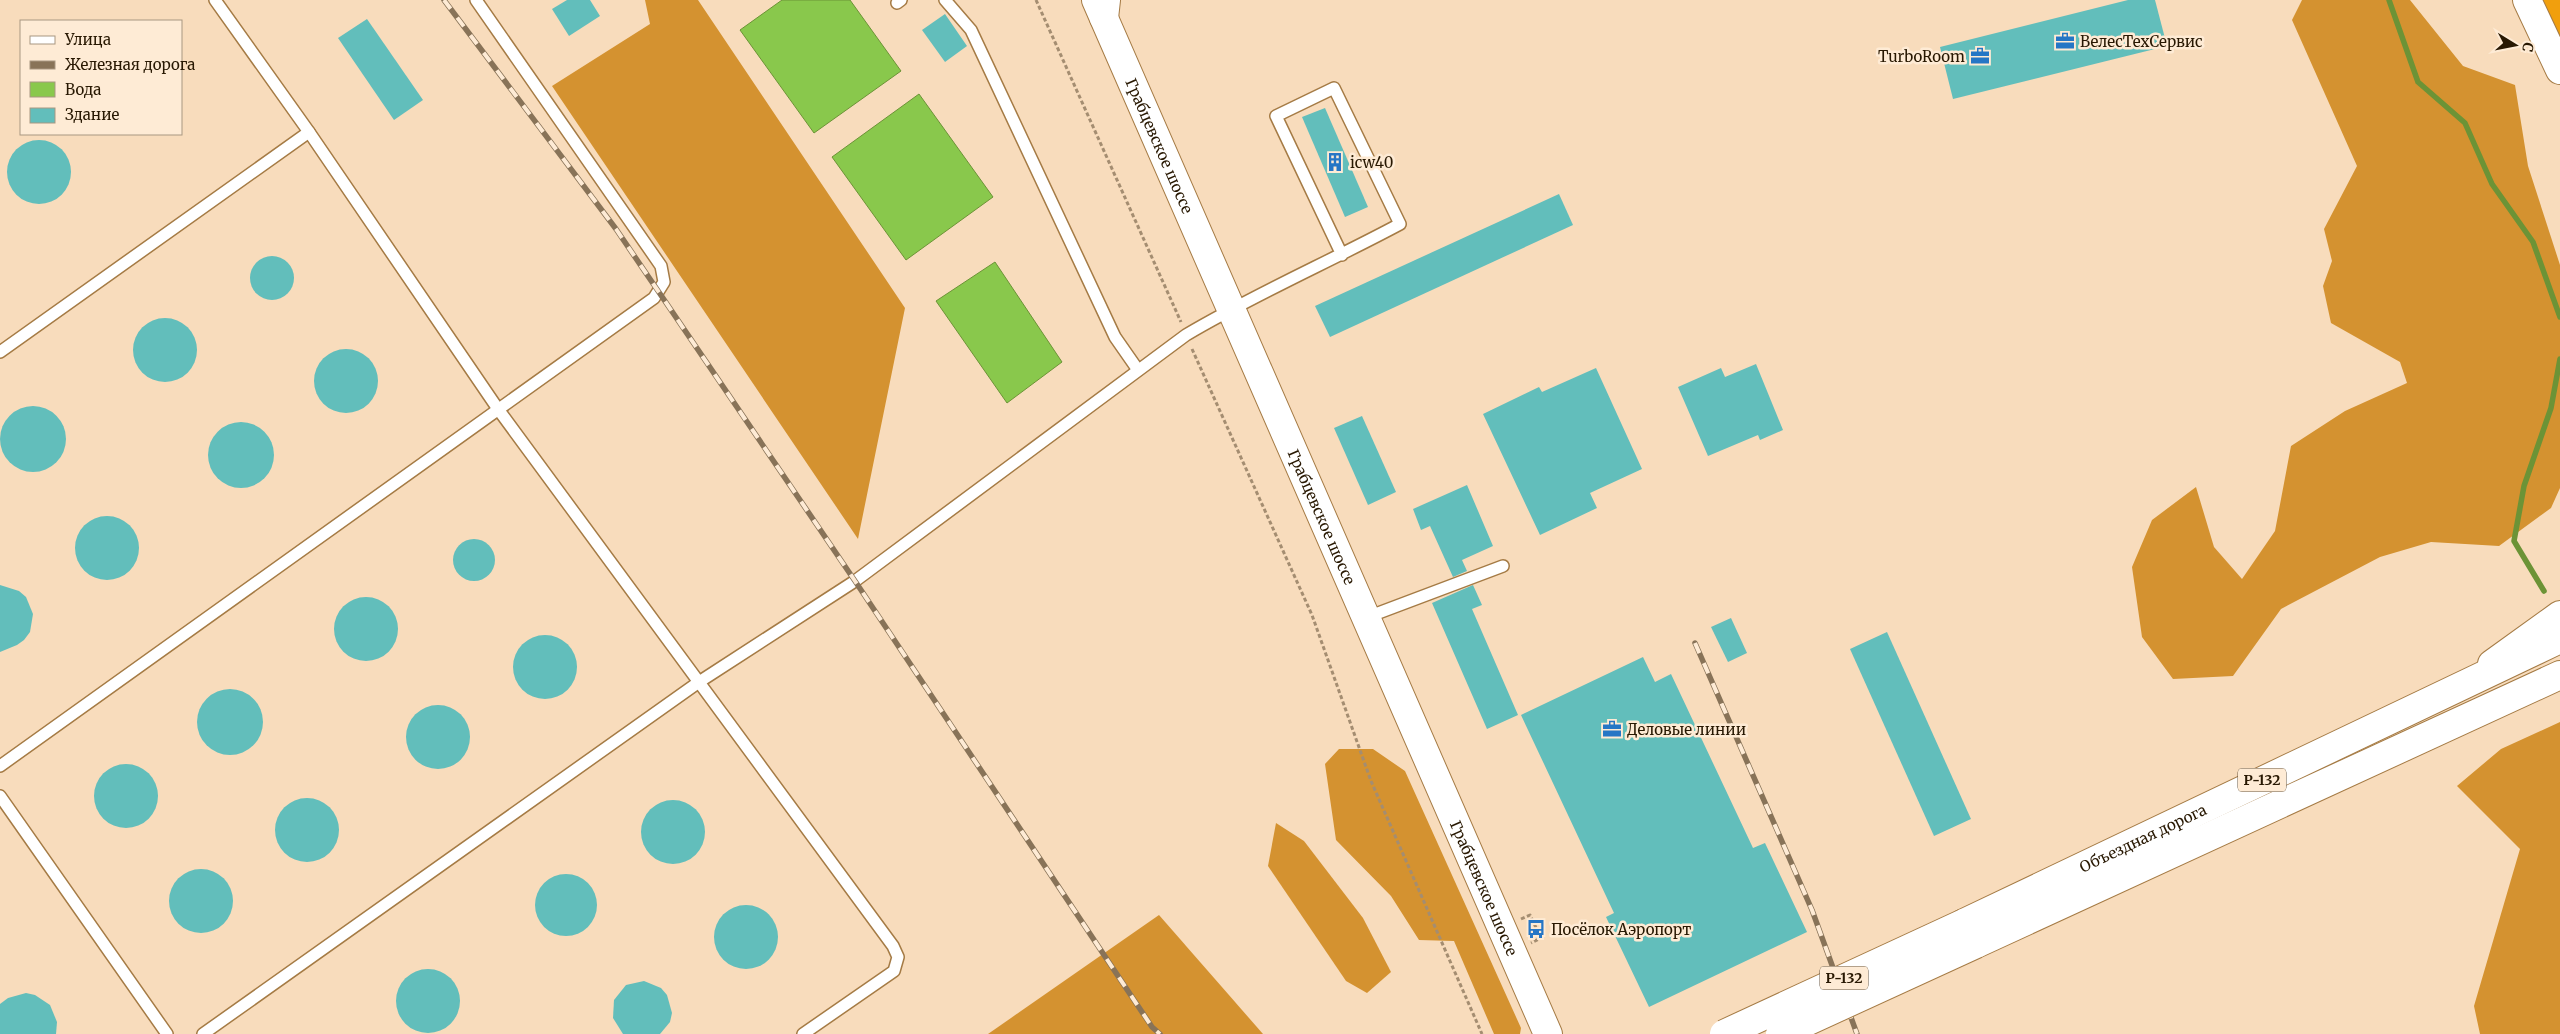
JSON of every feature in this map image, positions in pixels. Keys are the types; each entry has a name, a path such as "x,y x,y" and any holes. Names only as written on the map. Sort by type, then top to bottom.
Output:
{"main road":[{"path":"2527,0 2560,70"},
{"name":"Грабцевское шоссе","path":"1102,6 1230,309 1548,1034"},
{"path":"2467,682 2560,614"},
{"name":"Объездная дорога","path":"1780,1034 1970,934 2467,682 2560,639"},
{"name":"Объездная дорога","path":"1724,1034 1970,934 2560,675"}],"lane":[{"path":"215,0 309,132 498,409 893,946 898,958 894,970 803,1034"},
{"path":"0,766 654,298 664,282 660,266 476,0"},
{"path":"945,0 971,30 1111,328 1138,370"},
{"path":"202,1034 699,682 855,581 1186,335 1230,309 1342,255 1400,224 1334,88 1276,116 1342,255"},
{"path":"0,352 309,132"},
{"path":"1365,618 1503,566"},
{"path":"0,796 167,1034"}],"path":[{"path":"1036,0 1312,615 1371,781 1482,1034"},
{"path":"1524,927 1520,920 1530,915 1541,938 1531,943 1527,935"}],"shaded area":[{"path":"645,0 698,0 905,308 858,539 552,86 650,24"},
{"path":"2302,0 2410,0 2463,66 2515,85 2528,166 2560,265 2560,488 2551,508 2499,546 2431,542 2380,557 2281,609 2233,676 2173,679 2142,637 2132,567 2152,520 2196,487 2214,547 2242,579 2275,531 2291,446 2345,411 2407,383 2400,362 2331,323 2323,286 2332,261 2324,229 2357,166 2292,20"},
{"path":"2540,0 2560,0 2560,41"},
{"path":"2560,722 2560,1034 2480,1034 2474,1006 2520,849 2457,786 2501,749"},
{"path":"1339,749 1373,749 1405,771 1521,1028 1520,1034 1494,1034 1454,941 1419,940 1391,896 1336,840 1325,764"},
{"path":"1276,823 1304,841 1363,918 1391,972 1367,993 1346,981 1268,866"},
{"path":"1159,915 1263,1034 988,1034"}],"water":[{"path":"782,0 850,0 901,71 814,133 740,30"},
{"path":"919,94 993,197 906,260 832,157"},
{"path":"995,262 1062,362 1007,403 936,301"}],"building":[{"path":"567,0 590,0 600,16 569,36 552,9"},
{"path":"2128,0 2155,0 2167,46 1953,99 1940,47"},
{"path":"945,14 967,46 945,62 922,30"},
{"path":"367,19 423,100 394,120 338,38"},
{"name":"icw40","path":"1325,108 1368,207 1345,217 1302,117"},
{"path":"33,140 45,140 62,149 69,160 71,172 69,184 62,195 45,204 33,204 21,199 12,190 7,178 7,166 12,154 21,145"},
{"path":"1559,194 1573,225 1330,337 1315,306"},
{"path":"272,256 284,260 290,266 294,278 290,290 284,296 272,300 260,296 254,290 250,278 254,266 260,260"},
{"path":"165,318 177,320 188,327 195,338 197,350 195,362 188,373 177,380 165,382 153,380 142,373 135,362 133,350 135,338 142,327 153,320"},
{"path":"340,349 352,349 369,358 376,369 378,381 376,393 369,404 352,413 340,413 328,408 319,399 314,387 314,375 319,363 328,354"},
{"path":"1756,364 1783,430 1760,440 1758,435 1708,456 1678,387 1721,368 1725,377"},
{"path":"1596,368 1642,469 1590,493 1597,508 1540,535 1483,414 1539,387 1542,392"},
{"path":"33,406 45,409 56,416 63,427 66,439 63,451 56,462 45,469 33,472 21,469 10,462 3,451 0,439 3,427 10,416 21,409"},
{"path":"1362,416 1396,492 1368,505 1334,428"},
{"path":"241,422 253,425 264,432 271,443 274,455 271,467 264,478 253,485 241,488 229,485 218,478 211,467 208,455 211,443 218,432 229,425"},
{"path":"1467,485 1493,546 1462,560 1467,571 1453,577 1430,526 1421,530 1413,509"},
{"path":"107,516 119,518 130,525 137,536 139,548 137,560 130,571 119,578 107,580 95,578 84,571 77,560 75,548 77,536 84,525 95,518"},
{"path":"478,539 486,542 492,548 495,560 492,572 486,578 470,581 462,578 456,572 453,556 456,548 462,542"},
{"path":"0,585 19,591 26,597 33,614 30,632 24,640 0,652"},
{"path":"1473,585 1482,605 1472,609 1518,715 1487,729 1432,603"},
{"path":"360,597 372,597 389,606 396,617 398,629 396,641 389,652 372,661 360,661 348,656 339,647 334,635 334,623 339,611 348,602"},
{"path":"1731,618 1747,653 1728,662 1711,627"},
{"path":"1887,632 1971,819 1934,836 1850,649"},
{"path":"545,635 557,637 568,644 575,655 577,667 575,679 568,690 557,697 545,699 533,697 522,690 515,679 513,667 515,655 522,644 533,637"},
{"path":"1643,657 1655,682 1671,674 1753,848 1765,843 1807,932 1649,1007 1606,917 1614,913 1521,715"},
{"path":"230,689 243,692 253,699 260,709 263,722 260,735 253,745 243,752 230,755 217,752 207,745 200,735 197,722 200,709 207,699 217,692"},
{"path":"438,705 450,707 461,714 468,725 470,737 468,749 461,760 450,767 438,769 426,767 415,760 408,749 406,737 408,725 415,714 426,707"},
{"path":"120,764 132,764 149,773 156,784 158,796 156,808 149,819 132,828 120,828 108,823 99,814 94,802 94,790 99,778 108,769"},
{"path":"307,798 319,800 330,807 337,818 339,830 337,842 330,853 319,860 307,862 295,860 284,853 277,842 275,830 277,818 284,807 295,800"},
{"path":"673,800 685,802 696,809 703,820 705,832 703,844 696,855 685,862 673,864 661,862 650,855 643,844 641,832 643,820 650,809 661,802"},
{"path":"201,869 219,875 227,883 233,901 227,919 219,927 201,933 183,927 175,919 169,901 175,883 183,875"},
{"path":"566,874 578,876 588,883 595,893 597,905 595,917 588,927 578,934 566,936 554,934 544,927 537,917 535,905 537,893 544,883 554,876"},
{"path":"740,905 752,905 769,914 776,925 778,937 776,949 769,960 752,969 740,969 728,964 719,955 714,943 714,931 719,919 728,910"},
{"path":"428,969 446,975 454,983 460,1001 454,1019 446,1027 428,1033 410,1027 402,1019 396,1001 402,983 410,975"},
{"path":"644,981 661,988 667,995 672,1013 670,1022 660,1034 623,1034 613,1018 614,1000 626,985"},
{"path":"26,993 35,995 50,1005 57,1022 56,1034 0,1034 0,1004 8,998"}],"waterway":[{"path":"2389,0 2418,82 2465,123 2492,184 2533,242 2560,317"},
{"path":"2544,591 2514,541 2524,486 2551,408 2560,359"}],"railway":[{"path":"444,0 616,229 855,581 1152,1027 1160,1034"},
{"path":"1695,643 1812,910 1857,1034"}],"place":[{"name":"ВелесТехСервис","path":"2065,41"},
{"name":"TurboRoom","path":"1980,56"},
{"name":"icw40","path":"1335,162"},
{"name":"Деловые линии","path":"1612,729"},
{"name":"Посёлок Аэропорт","path":"1536,929"}]}
